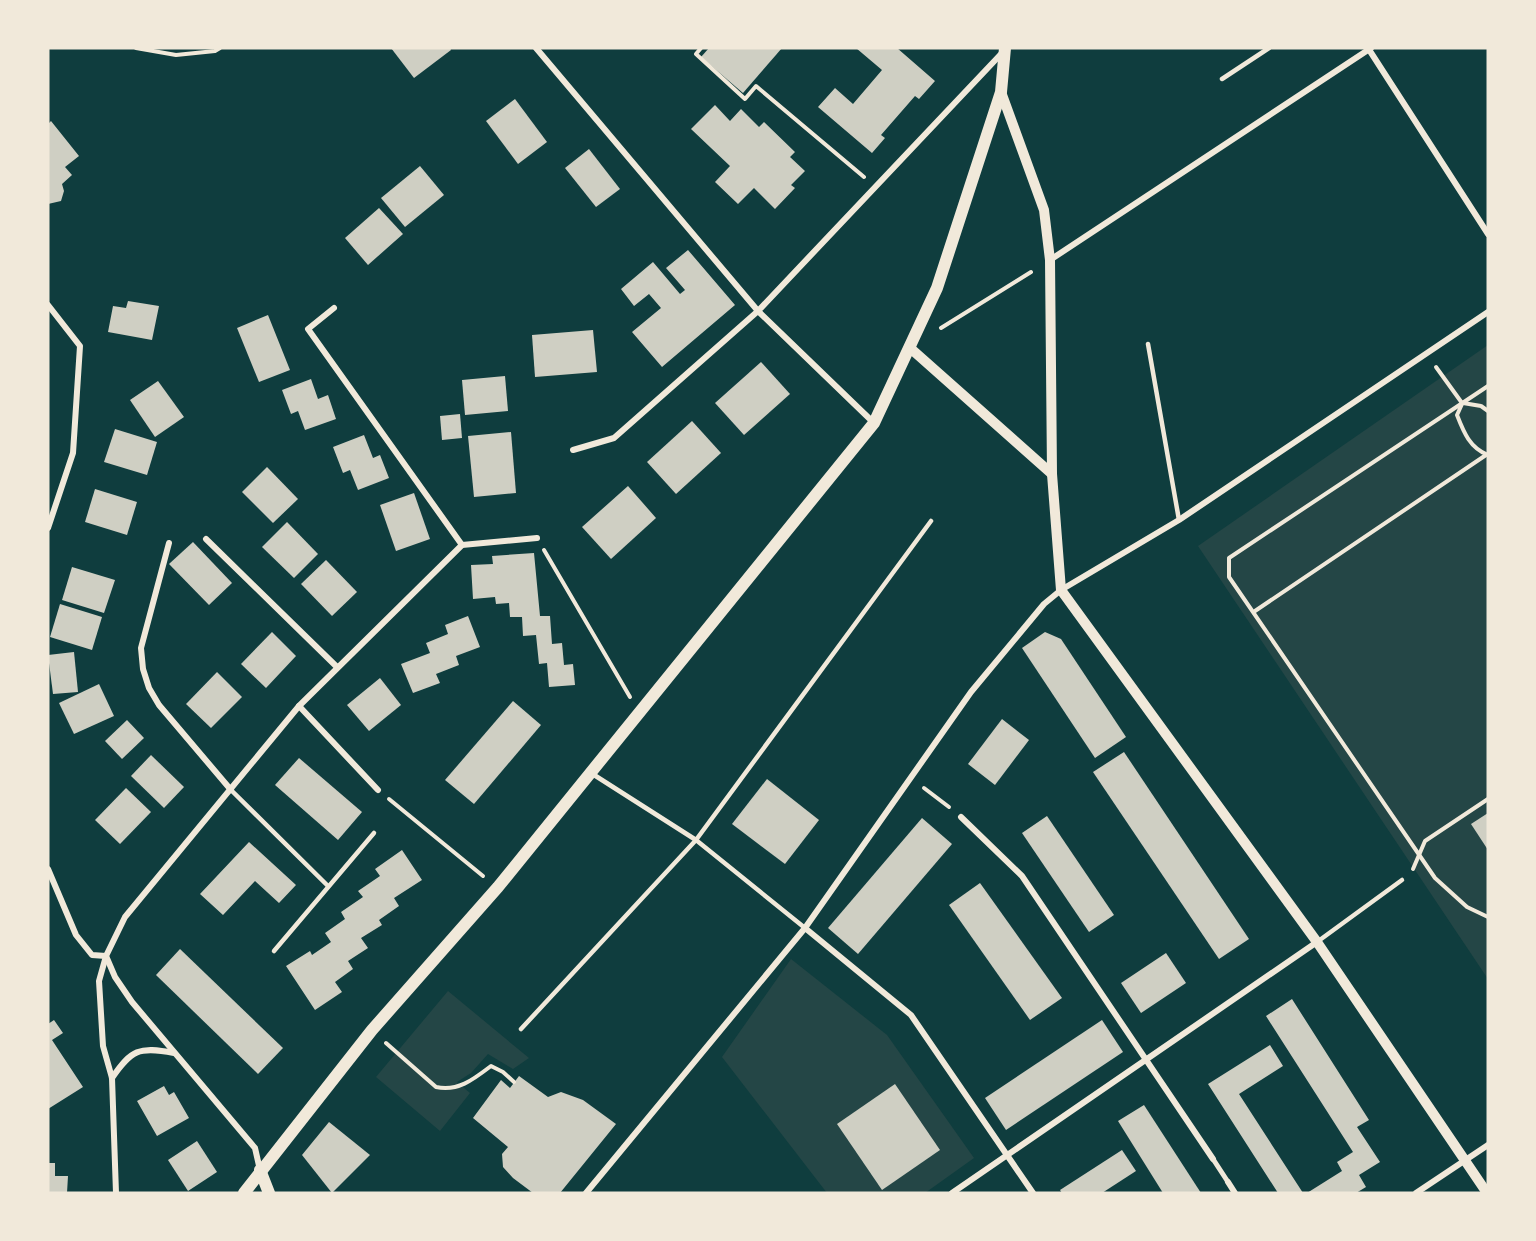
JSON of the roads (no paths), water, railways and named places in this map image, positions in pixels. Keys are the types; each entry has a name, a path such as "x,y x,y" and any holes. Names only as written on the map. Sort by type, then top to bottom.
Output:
{"main road":[{"path":"244,1193 372,1030 498,887 874,423 937,288 1001,92 1005,49"},
{"path":"260,1170 269,1193"}],"street":[{"path":"536,48 758,311 874,423"},
{"path":"1050,260 1369,48 1488,234"},
{"path":"573,450 614,438 758,311 1005,49"},
{"path":"1001,92 1044,210 1050,260 1052,474 1061,590 1317,942 1487,1193"},
{"path":"48,305 80,346 73,453 48,528"},
{"path":"334,308 308,329 462,545"},
{"path":"586,1193 805,928 971,692 1044,604 1061,590 1179,520 1488,312"},
{"path":"909,347 1052,474"},
{"path":"116,1193 112,1078 103,1046 99,981 106,956 125,917 299,706 462,545 537,538"},
{"path":"206,539 337,666"},
{"path":"169,543 141,648 143,669 149,688 159,705 231,790"},
{"path":"299,706 378,790"},
{"path":"591,772 696,840"},
{"path":"961,817 1022,876 1235,1193"},
{"path":"48,869 76,935 92,955 106,956"},
{"path":"805,928 911,1015 1033,1193"},
{"path":"952,1193 1317,942"},
{"path":"106,956 115,977 132,1002 255,1148 260,1170"},
{"path":"112,1078 127,1056 146,1050 174,1053"},
{"path":"1416,1193 1488,1145"}],"lane":[{"path":"1222,79 1269,48"},
{"path":"1148,344 1179,520"},
{"path":"521,1029 696,840 931,521"},
{"path":"231,790 328,886"},
{"path":"274,951 374,832"},
{"path":"696,840 805,928"},
{"path":"1317,942 1402,880"}]}
